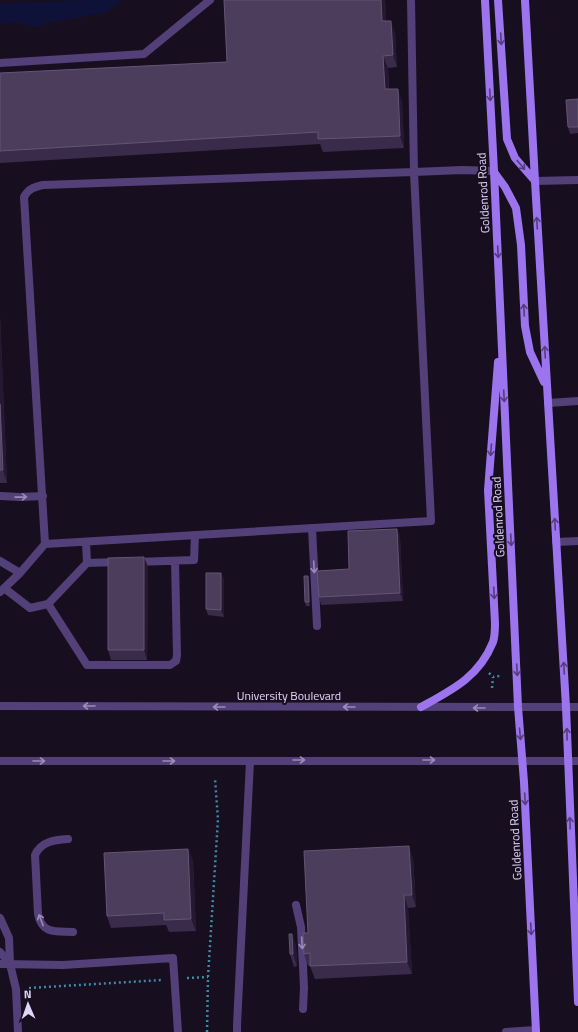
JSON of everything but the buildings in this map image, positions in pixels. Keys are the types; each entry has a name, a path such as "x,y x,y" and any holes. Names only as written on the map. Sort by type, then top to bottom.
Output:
{"main road":[{"name":"Goldenrod Road","path":"485,0 518,708 523,760 536,1031"},
{"path":"498,0 507,139 515,158 534,181"},
{"path":"525,0 534,181 566,707 578,1000"},
{"path":"494,171 505,187 516,208 521,245 526,332 530,352 547,386"},
{"path":"421,707 460,684 480,666 493,641 496,624 488,490 501,327"}],"street":[{"path":"0,63 144,54 210,0"},
{"path":"45,544 431,521 414,172 411,0"},
{"path":"195,535 194,560 87,563 48,604 30,608 2,590 20,573 45,544 24,197 27,191 38,186 56,184 462,170 494,171"},
{"path":"534,181 578,180"},
{"path":"548,403 578,401"},
{"path":"0,496 43,496"},
{"path":"312,528 317,626"},
{"path":"556,542 578,541"},
{"path":"86,542 87,563"},
{"path":"0,561 20,573"},
{"path":"48,604 87,665 170,665 176,661 177,656 175,561"},
{"name":"University Boulevard","path":"0,706 578,707"},
{"path":"237,1032 250,760"},
{"path":"0,761 578,761"},
{"path":"68,839 47,842 38,850 36,855 38,914 39,921 44,928 49,931 73,932"},
{"path":"296,905 301,927 304,987 303,1009"},
{"path":"0,918 9,938 10,964 16,989 18,1032"},
{"path":"0,952 10,964"},
{"path":"0,964 63,964 173,958 176,979 178,1032"},
{"path":"506,1032 536,1031"}],"path":[{"path":"492,688 493,677 500,676"},
{"path":"207,1032 208,977 218,819 215,779"},
{"path":"16,989 208,977"}],"shaded area":[{"path":"77,0 122,0 107,12 50,22 38,27 12,22 0,24 0,4"}]}
